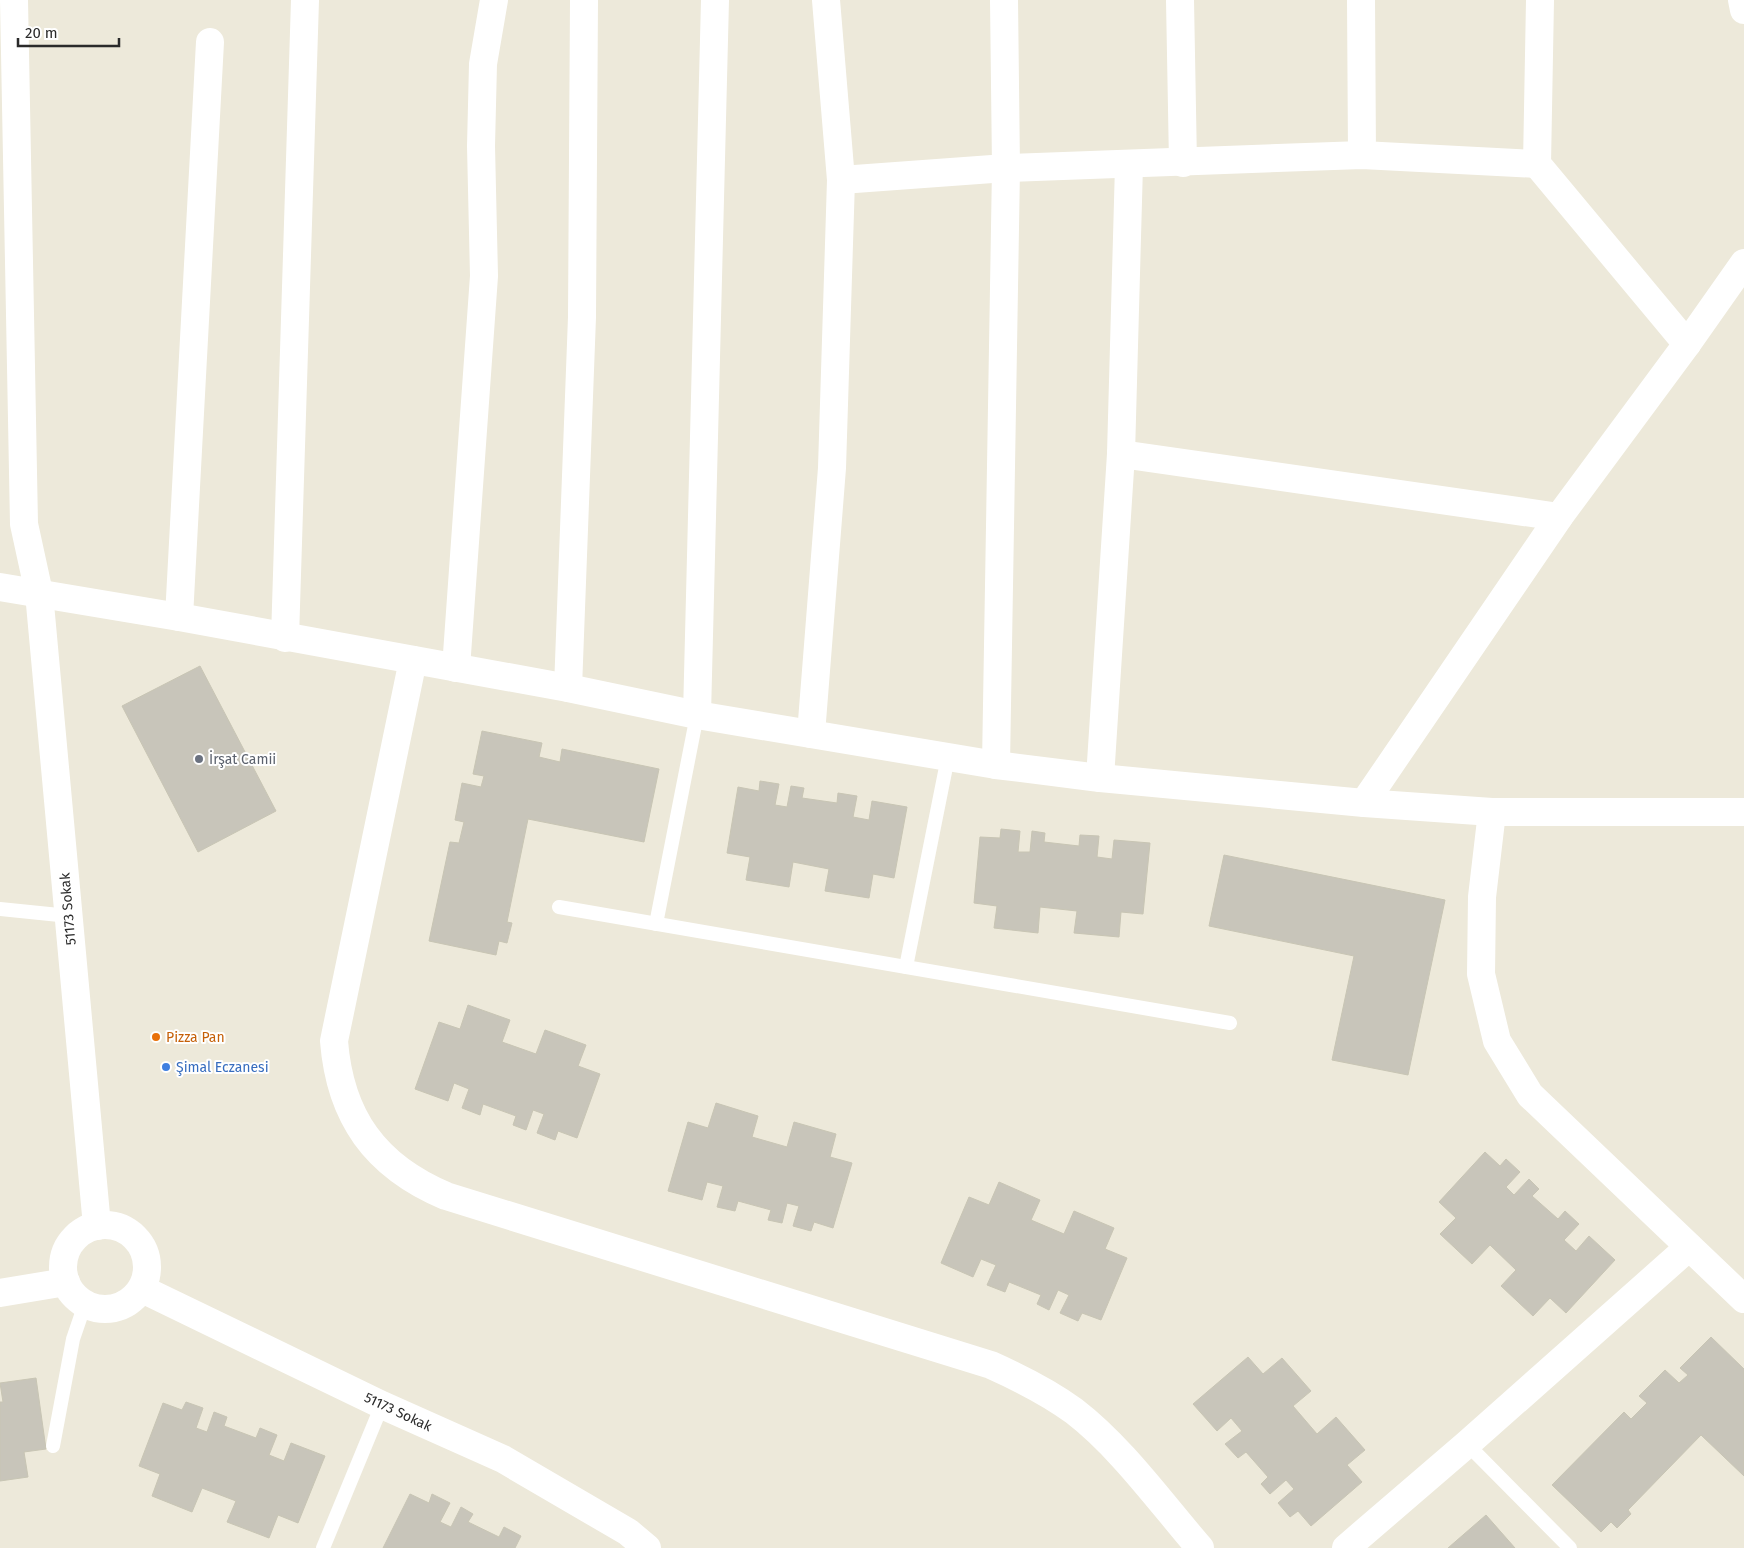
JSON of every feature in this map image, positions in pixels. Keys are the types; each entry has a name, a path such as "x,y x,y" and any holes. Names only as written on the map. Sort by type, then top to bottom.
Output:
{"street":[{"name":"51173 Sokak","path":"14,0 24,524 39,593 97,1226"},
{"path":"285,638 305,0"},
{"path":"456,668 484,276 481,146 483,64 494,0"},
{"path":"568,688 582,317 584,0"},
{"path":"696,715 714,0"},
{"path":"811,734 832,468 841,180 826,0"},
{"path":"996,764 1006,168 1004,0"},
{"path":"1180,0 1184,163"},
{"path":"1361,0 1362,154"},
{"path":"1540,0 1537,164 1687,344"},
{"path":"1742,0 1744,10"},
{"path":"179,617 210,42"},
{"path":"841,180 1006,168 1184,163 1362,154 1537,164"},
{"path":"1100,778 1121,454 1129,165"},
{"path":"1364,803 1560,517 1744,263"},
{"path":"1121,454 1560,517"},
{"path":"0,587 179,617 285,638 568,688 696,715 996,764 1100,778 1364,803 1492,812 1744,812"},
{"path":"413,660 334,1041 341,1087 349,1109 375,1148 407,1176 446,1196 982,1362 1021,1378 1075,1412 1099,1433 1200,1548"},
{"path":"1492,812 1482,897 1481,974 1497,1041 1530,1095 1744,1299"},
{"path":"111,1225 125,1230 137,1238 148,1263 147,1276 142,1288 134,1298 116,1307 97,1308 85,1304 74,1295 66,1282 64,1261 72,1241 83,1231 97,1226 111,1225"},
{"path":"1346,1548 1468,1444 1690,1247"},
{"path":"0,1293 66,1282"},
{"name":"51173 Sokak","path":"142,1288 382,1405 503,1459 628,1532 647,1548"}],"lane":[{"path":"656,924 696,715"},
{"path":"906,967 948,756"},
{"path":"559,907 1230,1022"},
{"path":"0,908 69,916"},
{"path":"53,1446 73,1339 85,1304"},
{"path":"323,1548 382,1405"},
{"path":"1468,1444 1570,1548"}],"building":[{"name":"İrşat Camii","path":"200,666 276,811 198,852 122,706"},
{"path":"482,731 542,743 539,757 560,762 562,749 659,769 644,842 528,819 507,922 512,923 507,943 499,941 496,955 429,941 450,842 459,843 464,822 455,820 462,783 481,787 484,776 473,774"},
{"path":"760,781 779,784 775,805 787,807 791,786 804,788 802,798 837,803 838,793 857,796 853,817 869,820 872,801 907,807 894,878 873,874 869,898 825,891 829,869 793,862 789,887 746,880 750,857 727,853 738,787 759,791"},
{"path":"1001,829 1020,831 1018,852 1030,852 1032,831 1045,833 1044,842 1079,846 1080,835 1099,836 1097,857 1112,859 1114,840 1150,843 1143,914 1121,912 1119,937 1074,933 1077,911 1040,907 1038,933 994,928 997,906 974,903 980,837 1000,838"},
{"path":"1224,855 1445,900 1408,1075 1332,1060 1354,956 1209,926"},
{"path":"468,1005 510,1020 502,1042 536,1054 545,1030 586,1045 578,1066 600,1074 577,1138 558,1131 555,1140 537,1133 544,1114 533,1110 526,1130 513,1125 516,1116 483,1104 480,1115 462,1108 469,1089 454,1083 448,1101 415,1089 439,1022 460,1029"},
{"path":"716,1103 758,1116 752,1137 787,1147 794,1122 836,1134 830,1157 852,1163 833,1228 814,1222 811,1231 793,1226 799,1206 787,1203 782,1223 768,1220 771,1210 738,1201 735,1211 717,1207 723,1186 707,1182 702,1200 668,1191 688,1122 708,1128"},
{"path":"1485,1152 1500,1166 1506,1159 1520,1172 1506,1187 1514,1195 1529,1179 1539,1189 1532,1196 1558,1219 1565,1211 1579,1224 1564,1240 1576,1251 1589,1236 1615,1260 1566,1313 1550,1298 1533,1316 1501,1286 1516,1270 1490,1245 1472,1264 1440,1234 1456,1218 1439,1202"},
{"path":"999,1182 1040,1200 1031,1220 1064,1234 1074,1211 1114,1228 1105,1249 1127,1258 1101,1320 1082,1313 1078,1321 1060,1313 1069,1295 1058,1290 1049,1310 1037,1304 1041,1295 1009,1282 1005,1292 987,1285 996,1265 981,1259 973,1277 941,1263 969,1197 989,1205"},
{"path":"1711,1337 1744,1369 1744,1476 1701,1435 1628,1510 1631,1514 1617,1528 1611,1522 1601,1532 1552,1485 1624,1412 1631,1419 1647,1403 1639,1396 1665,1370 1679,1383 1688,1375 1680,1368"},
{"path":"1248,1357 1263,1374 1282,1358 1311,1391 1293,1406 1317,1434 1336,1417 1365,1450 1347,1465 1362,1482 1311,1526 1298,1511 1290,1517 1278,1503 1294,1489 1286,1480 1270,1494 1261,1484 1268,1477 1246,1452 1238,1458 1225,1444 1242,1431 1231,1418 1217,1431 1193,1404"},
{"path":"36,1378 46,1449 24,1452 28,1477 0,1481 0,1402 3,1402 0,1383"},
{"path":"186,1402 203,1408 196,1428 207,1432 214,1412 227,1417 224,1426 256,1438 260,1428 277,1435 269,1455 284,1461 291,1443 325,1456 298,1523 278,1515 269,1538 227,1522 236,1501 202,1488 192,1512 152,1496 160,1474 139,1466 163,1403 182,1410"},
{"path":"410,1494 429,1503 432,1494 450,1503 440,1522 451,1527 461,1507 473,1514 468,1522 499,1537 504,1527 521,1536 515,1548 383,1548"},
{"path":"1486,1515 1515,1548 1448,1548"}],"place":[{"name":"İrşat Camii","path":"199,759"},
{"name":"Pizza Pan","path":"156,1037"},
{"name":"Şimal Eczanesi","path":"166,1067"}]}
